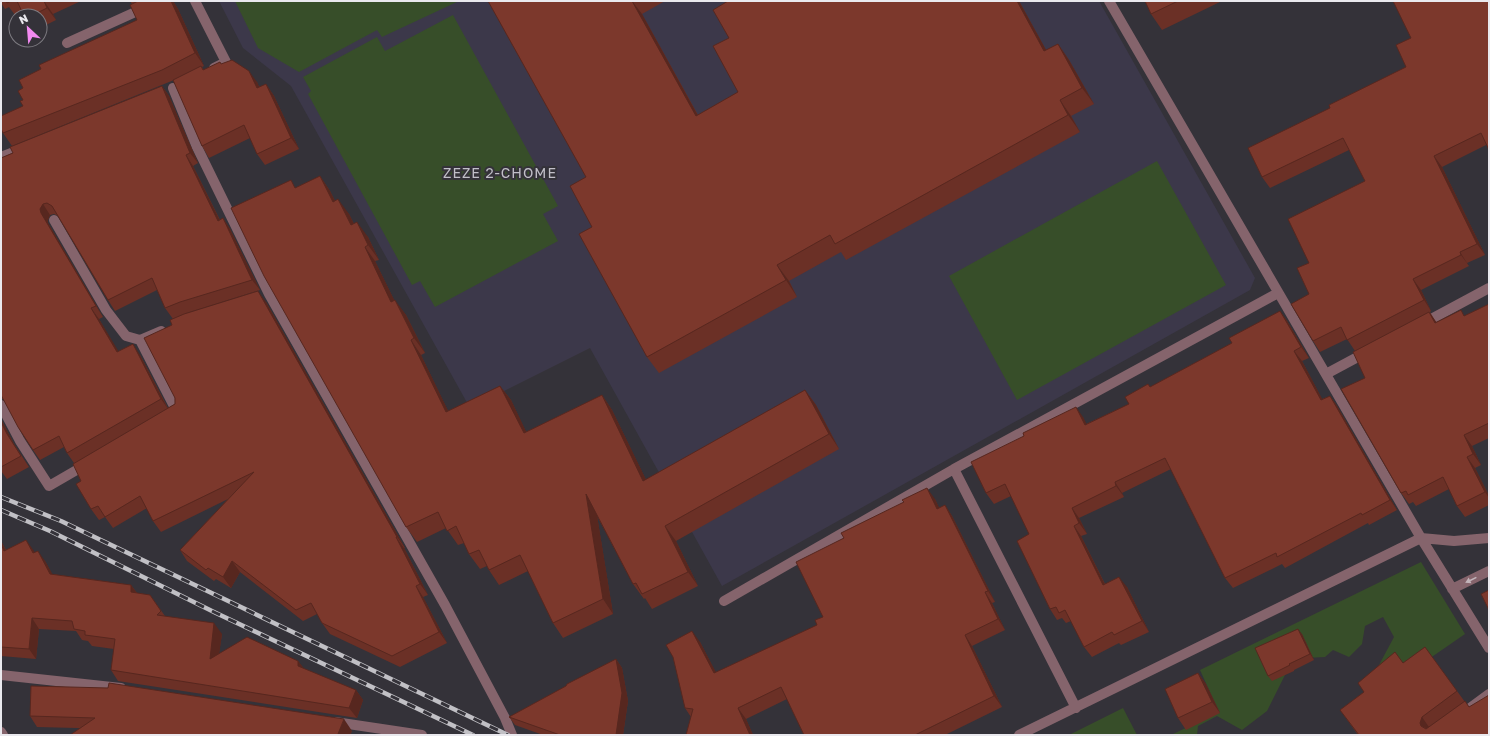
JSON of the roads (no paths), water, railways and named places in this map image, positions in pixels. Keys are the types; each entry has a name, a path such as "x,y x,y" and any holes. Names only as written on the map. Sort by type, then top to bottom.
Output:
{"street":[{"path":"67,43 142,9 151,1"},
{"path":"195,1 226,62 206,72"},
{"path":"1109,1 1421,538 1489,648"},
{"path":"172,88 197,147 266,295 446,605 505,718 512,735"},
{"path":"1,157 36,142"},
{"path":"54,220 106,310 126,336 140,340 168,328"},
{"path":"1414,328 1489,288"},
{"path":"724,601 954,469 1278,292"},
{"path":"140,340 177,412 163,420"},
{"path":"1326,374 1374,349"},
{"path":"1,405 20,441 49,486 96,458"},
{"path":"954,469 1076,708"},
{"path":"1019,735 1421,538 1454,541 1489,538"},
{"path":"1452,589 1489,571"},
{"path":"1,675 130,689"},
{"path":"1465,712 1489,694"},
{"path":"321,720 422,735"}],"railway":[{"path":"1,497 61,521 508,735"},
{"path":"1,510 50,531 216,613 473,735"}],"district":[{"name":"ZEZE 2-CHOME","path":"500,173"}]}
